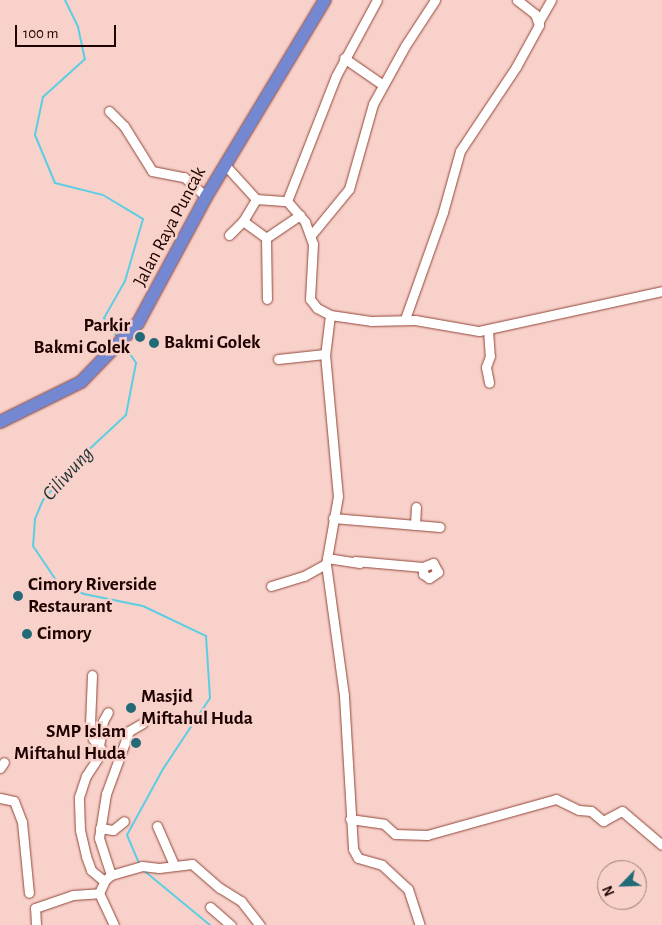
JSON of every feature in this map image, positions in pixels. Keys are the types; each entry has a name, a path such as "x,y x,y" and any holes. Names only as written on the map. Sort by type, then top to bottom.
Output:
{"highway":[{"name":"Jalan Raya Puncak","path":"0,422 78,384 128,336 149,306 225,164 325,0"}],"street":[{"path":"287,201 344,58 377,0"},
{"path":"312,234 349,188 367,121 383,85 435,0"},
{"path":"517,0 539,21"},
{"path":"405,319 437,228 460,151 516,66 551,0"},
{"path":"344,58 383,85"},
{"path":"109,111 124,126 152,171 184,177 206,197"},
{"path":"225,164 256,199 287,201 300,215 312,234 310,298 317,308 330,315 370,321 405,319 466,330 488,330 662,291"},
{"path":"229,235 243,221 256,199"},
{"path":"266,238 300,215"},
{"path":"243,221 266,238"},
{"path":"266,238 267,299"},
{"path":"330,315 325,354 338,496 326,561 344,696 350,819 355,855 382,865 408,889 420,925"},
{"path":"488,330 490,356 486,367 489,383"},
{"path":"278,359 325,354"},
{"path":"415,525 416,507"},
{"path":"333,518 440,527"},
{"path":"271,586 304,576 326,561 355,561 423,568"},
{"path":"92,676 90,724 93,739 101,749"},
{"path":"108,712 103,721 101,749 79,796 80,830 86,856 91,870 108,878"},
{"path":"108,878 100,846 100,828 106,794 129,731 143,723"},
{"path":"0,798 14,801 22,822 29,893"},
{"path":"350,819 384,824 395,834 427,835 556,799 580,810 591,811 603,821 622,811 662,845"},
{"path":"100,828 113,830 124,821"},
{"path":"157,826 174,865"},
{"path":"99,893 108,878 121,872 142,866 159,868 192,864 199,868 220,888 247,907 260,925"},
{"path":"36,925 35,908 73,895 99,893"},
{"path":"99,893 114,925"},
{"path":"210,907 231,925"}],"waterway":[{"name":"Ciliwung","path":"65,0 78,27 85,59 43,97 35,135 55,183 103,195 143,219 125,281 104,318 118,338"},
{"name":"Ciliwung","path":"124,345 136,363 126,415 83,455 43,500 35,519 33,546 60,586 84,594 143,606 206,636 210,698 163,769 127,835 139,863"},
{"name":"Ciliwung","path":"142,869 210,925"}],"place":[{"name":"Parkir Bakmi Golek","path":"140,337"},
{"name":"Bakmi Golek","path":"154,343"},
{"name":"Cimory Riverside Restaurant","path":"18,596"},
{"name":"Cimory","path":"27,634"},
{"name":"Masjid Miftahul Huda","path":"131,708"},
{"name":"SMP Islam Miftahul Huda","path":"136,743"}]}
